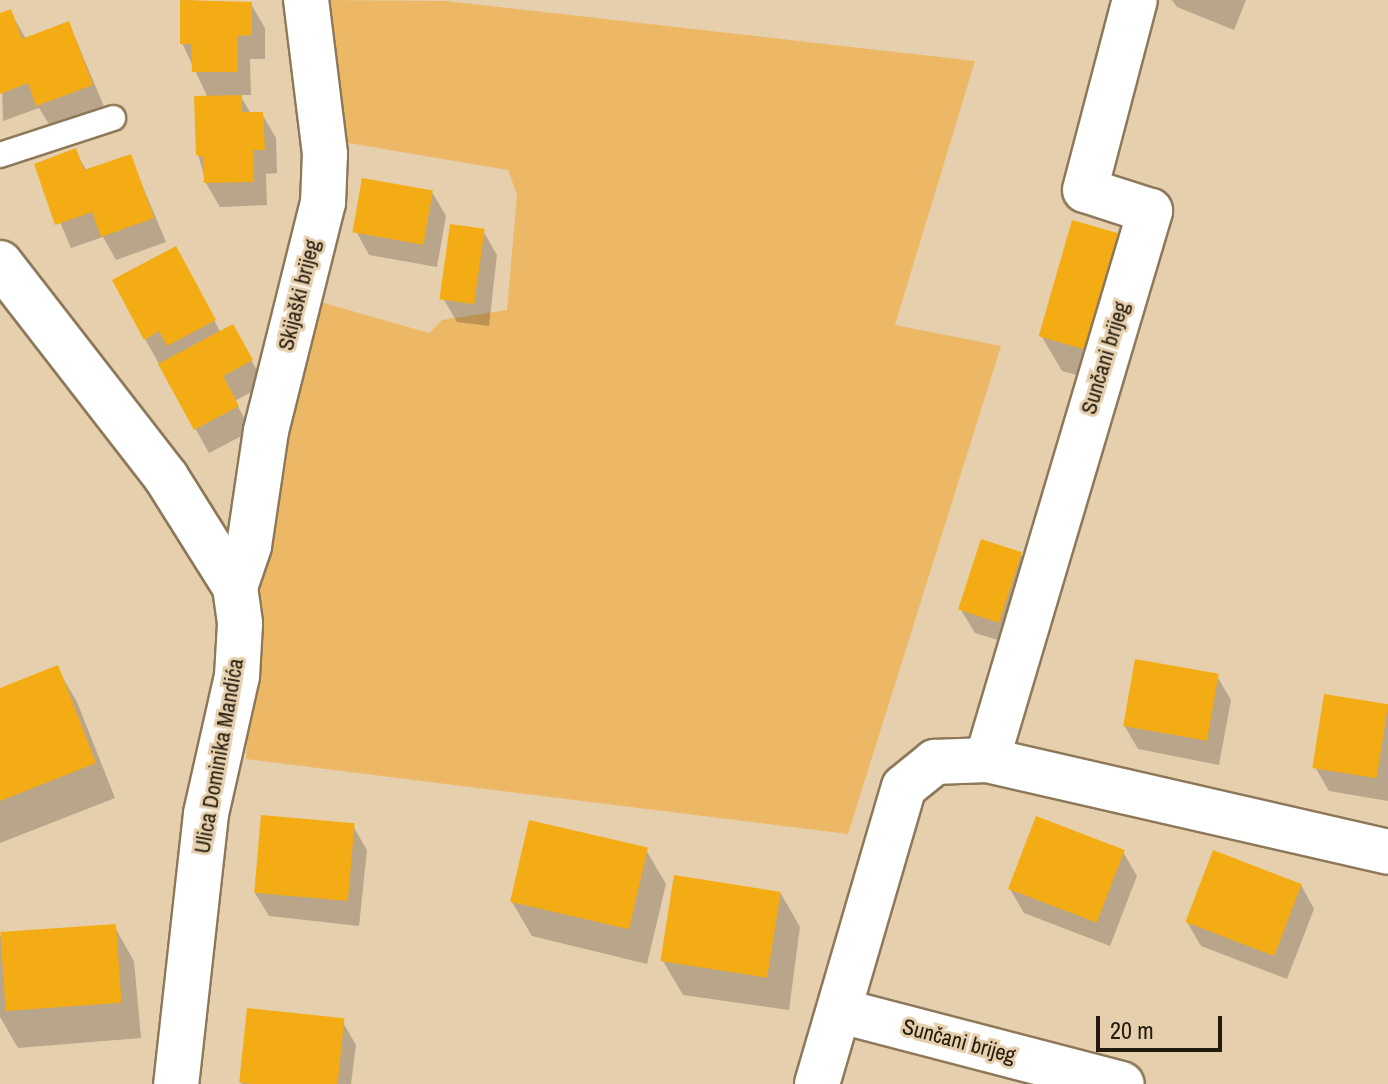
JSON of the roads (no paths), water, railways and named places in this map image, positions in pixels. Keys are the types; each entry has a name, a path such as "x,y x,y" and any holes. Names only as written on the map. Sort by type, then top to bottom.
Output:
{"street":[{"name":"Skijaški brijeg","path":"235,587 249,546 266,431 323,203 325,154 306,0"},
{"name":"Sunčani brijeg","path":"987,760 1150,211 1085,190 1135,0"},
{"name":"Ulica Dominika Mandića","path":"0,263 166,477 235,587 240,624 237,676 206,814 176,1084"},
{"path":"817,1084 841,1011 904,787 935,762 987,760 1388,852"},
{"name":"Sunčani brijeg","path":"841,1011 1122,1084"}],"lane":[{"path":"0,155 113,118"}]}
